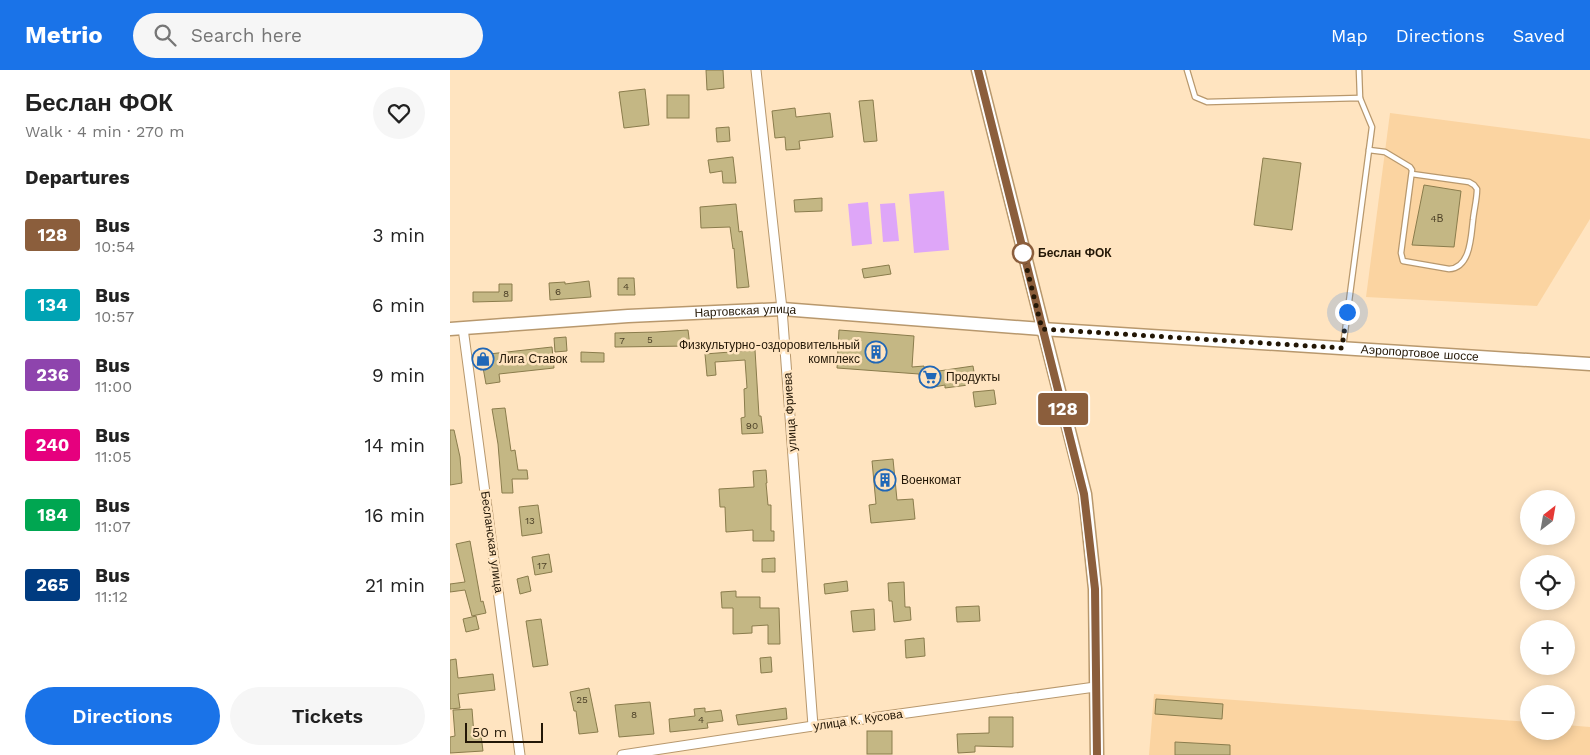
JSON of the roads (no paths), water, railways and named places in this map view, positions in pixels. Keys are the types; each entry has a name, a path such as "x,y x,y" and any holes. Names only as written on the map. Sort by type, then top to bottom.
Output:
{"main road":[{"path":"978,70 1084,494 1095,589 1097,755"},
{"name":"Нартовская улица","path":"450,329 628,316 782,310 1042,329"},
{"name":"Аэропортовое шоссе","path":"1042,329 1590,364"}],"street":[{"name":"улица Фриева","path":"756,70 782,310 813,726"},
{"name":"Бесланская улица","path":"463,328 520,755"},
{"name":"улица К. Кусова","path":"622,755 813,726 1096,687"}],"lane":[{"path":"1187,70 1195,96 1207,102 1360,98"},
{"path":"1342,348 1372,127 1360,98 1359,70"},
{"path":"1369,150 1389,154 1410,167 1412,174 1401,257 1403,261 1449,269 1456,268 1464,259 1469,247 1476,188 1469,182 1412,174"}],"place":[{"name":"Беслан ФОК","path":"1023,253"},
{"name":"Физкультурно-оздоровительный комплекс","path":"876,352"},
{"name":"Лига Ставок","path":"483,359"},
{"name":"Продукты","path":"930,377"},
{"name":"Военкомат","path":"885,480"}]}
